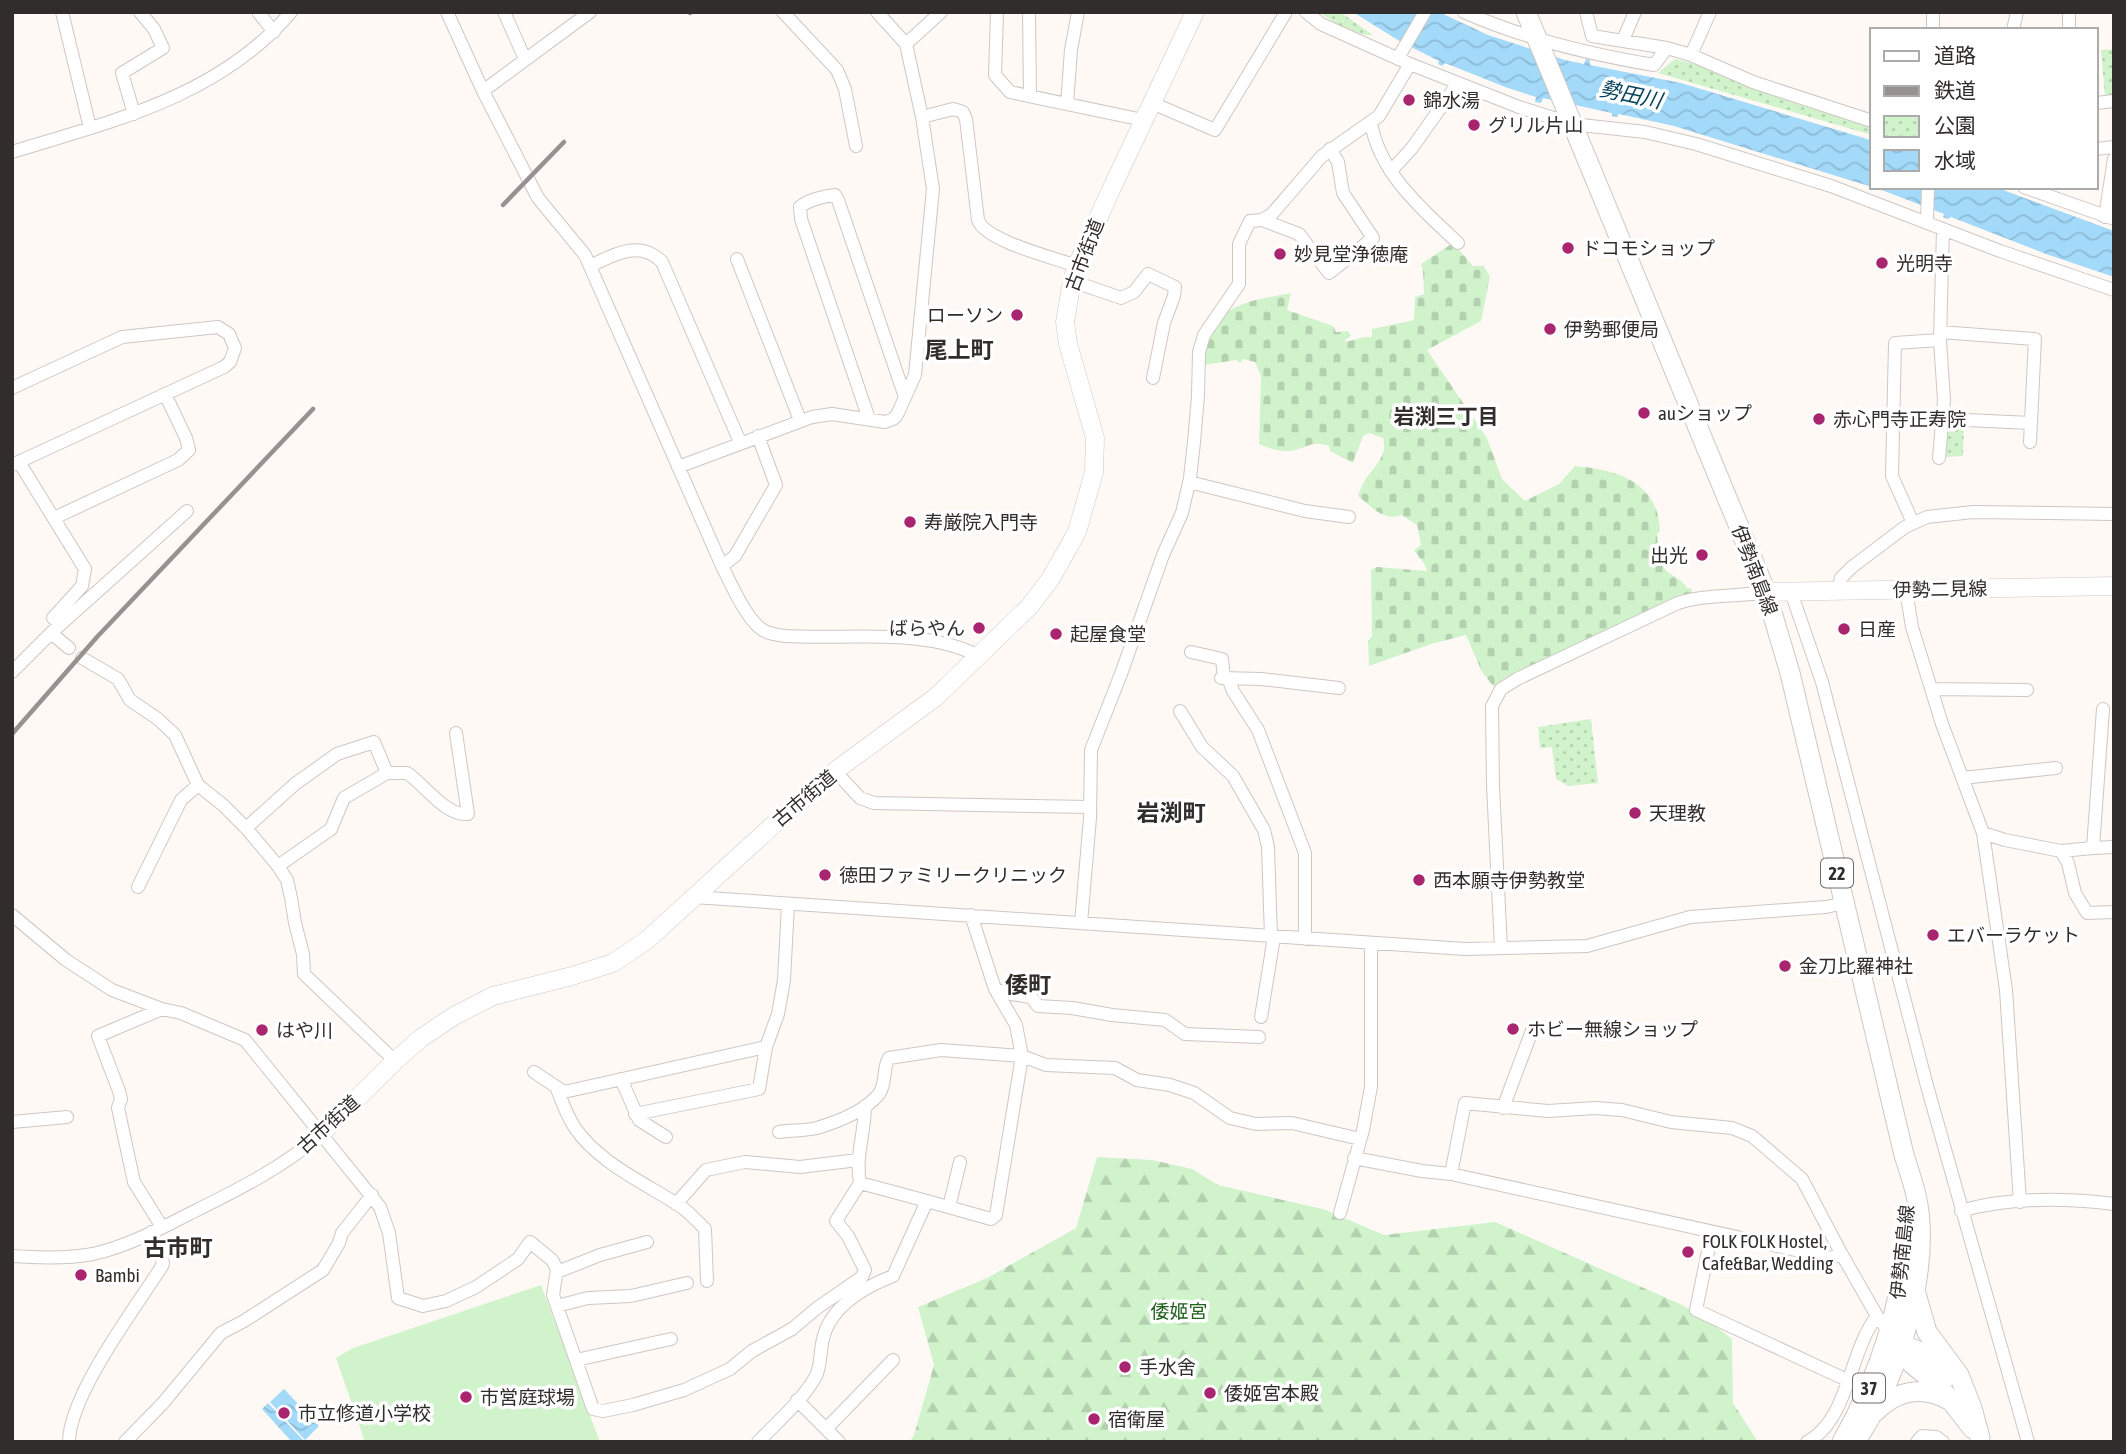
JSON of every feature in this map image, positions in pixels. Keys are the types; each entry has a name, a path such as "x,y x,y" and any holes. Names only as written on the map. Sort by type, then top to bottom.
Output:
{"main road":[{"name":"伊勢南島線","path":"1526,12 1766,592 1790,673 1904,1154 1915,1187 1920,1222 1915,1285 1895,1338"},
{"name":"伊勢南島線","path":"1895,1338 1907,1234 1908,1189 1904,1154"},
{"path":"1915,1285 1927,1332 1959,1375 1981,1440"},
{"path":"1895,1338 1921,1352 1950,1377 1981,1440"},
{"path":"1895,1338 1912,1363 1939,1386 1981,1440"},
{"name":"37","path":"1854,1442 1883,1393 1895,1338"},
{"name":"37","path":"1842,1442 1895,1338"},
{"path":"1871,1416 1892,1398 1909,1391 1930,1392 1953,1402"}],"street":[{"path":"62,12 90,128"},
{"path":"134,114 122,73 163,48 154,29 140,12"},
{"path":"258,12 274,32"},
{"path":"12,152 134,114 180,95 244,58 274,32 291,12"},
{"path":"447,12 483,91 538,198 585,255 722,566 737,596 757,625 773,634 807,638 883,637 958,645 980,657"},
{"path":"503,12 526,59"},
{"path":"783,12 837,71 848,102 856,146"},
{"path":"678,467 800,419 832,414 885,422 897,415 915,375 933,189 922,117 906,44 877,12"},
{"path":"906,44 941,12"},
{"path":"997,12 995,75 1010,92 1143,121"},
{"path":"1029,12 1030,96"},
{"path":"1066,104 1078,12"},
{"name":"古市街道","path":"12,1256 78,1257 105,1251 157,1230 286,1161 320,1135 421,1038 454,1016 493,996 613,963 647,940 835,771 911,717 980,657 1030,606 1051,578 1077,532 1089,495 1096,456 1095,438 1068,344 1065,322 1074,273 1195,12"},
{"path":"1152,103 1215,130 1286,12"},
{"path":"1306,12 1321,24 1519,107 1696,144 1927,218 1943,229 2114,290"},
{"path":"1262,220 1272,214 1330,149 1371,123 1388,103 1403,58 1425,12"},
{"path":"1464,12 1539,43 1605,57 1654,65 1667,48"},
{"path":"1586,12 1592,36 1667,48 1763,86 1870,120"},
{"path":"1623,40 1635,12"},
{"path":"1690,55 1710,12"},
{"path":"483,91 585,14"},
{"path":"1391,171 1412,148 1458,83"},
{"path":"922,117 953,109 963,112 978,220 986,231 1121,298 1134,292 1148,274 1175,287 1164,323 1153,378"},
{"path":"1371,123 1379,152 1391,171 1415,202 1458,243"},
{"path":"1081,923 1090,807 1091,750 1163,555 1182,513 1198,396 1199,352 1205,335 1239,284 1239,244 1242,235 1250,221 1262,220 1299,234 1329,273 1373,238 1343,193 1338,162 1330,149"},
{"path":"2042,191 2109,218 2114,159"},
{"path":"1927,218 1928,189"},
{"path":"869,419 801,219 800,207 804,204 830,195 835,195 838,200 905,397"},
{"path":"1939,458 1944,419 1940,336 1943,229"},
{"path":"590,266 624,250 648,251 662,262 740,442"},
{"path":"737,259 800,419"},
{"path":"12,388 122,337 212,327 225,329 235,348 230,362 224,367 16,464 54,518 85,569 82,586 53,618 56,629 69,648"},
{"path":"1913,523 1892,476 1895,343 1940,336 2035,340 2030,442"},
{"path":"54,518 178,460 188,450 186,438 165,394"},
{"path":"1944,419 2031,423"},
{"path":"722,566 735,556 776,485 758,436"},
{"path":"1188,482 1305,511 1349,517"},
{"path":"12,672 187,512"},
{"path":"1838,590 1841,578 1852,567 1905,527 1939,515 1973,512 2114,514"},
{"name":"伊勢二見線","path":"1766,592 2114,586"},
{"path":"1906,590 1912,627 1931,689 1983,833 2006,990 2020,1202"},
{"path":"1501,948 1492,719 1492,706 1501,689 1678,603 1699,598 1738,597 1766,592"},
{"path":"1791,593 1822,682 1961,1211 1990,1303 2028,1442"},
{"path":"1191,652 1222,659 1224,678 1258,730 1305,853 1305,939"},
{"path":"82,658 118,679 130,700 158,719 175,735 198,785 246,828 278,866 286,880 291,898 303,954 304,974 395,1061"},
{"path":"1224,678 1261,679 1339,688"},
{"path":"1931,689 2027,690"},
{"path":"2093,848 2104,709"},
{"path":"1180,711 1202,747 1233,776 1264,830 1268,847 1272,937 1261,1017"},
{"path":"278,866 331,829 344,798 387,773 407,773 439,801 460,815 468,814 456,733"},
{"path":"246,828 295,785 337,754 374,742 387,773"},
{"path":"1962,778 2056,768"},
{"path":"835,771 859,798 874,803 1090,807"},
{"path":"138,887 181,800 198,785"},
{"path":"1983,833 2061,851 2114,847"},
{"path":"2061,851 2068,863 2075,893 2087,913 2114,912"},
{"path":"693,897 1465,949 1587,946 1690,917 1826,907 1844,903"},
{"path":"635,1114 760,1089 766,1047 778,1014 784,980 788,904"},
{"path":"12,915 66,960 112,990 162,1009 181,1013 245,1040 380,1207 389,1233 398,1298 423,1307 446,1301 476,1287 518,1259 530,1242 552,1260 557,1272 553,1295 593,1409 633,1405 684,1390 730,1369 752,1351 792,1329 862,1277 864,1270 848,1236 836,1221 860,1183 858,1160 865,1106"},
{"path":"860,1183 991,1219 996,1215 1022,1056 1016,1025 995,989 971,915"},
{"path":"1340,1213 1371,1087 1371,943"},
{"path":"995,989 1031,997 1038,1006 1166,1020 1185,1034 1259,1037"},
{"path":"69,1442 78,1404 86,1388 105,1353 163,1263 157,1230 134,1182 118,1108 121,1099 99,1036 162,1009"},
{"path":"1503,1108 1533,1028"},
{"path":"534,1072 565,1092 766,1047"},
{"path":"779,1132 817,1128 865,1106 880,1093 885,1064 889,1058 941,1050 1022,1056 1046,1065 1115,1068 1138,1080 1170,1085 1194,1093 1230,1118 1256,1124 1292,1123 1360,1139"},
{"path":"621,1079 639,1120 666,1137"},
{"path":"557,1089 570,1120 590,1145 628,1174 676,1204 705,1228 707,1281"},
{"path":"1451,1174 1465,1103 1563,1111 1595,1108 1622,1110 1671,1122 1732,1128 1752,1136 1802,1180 1877,1315 1895,1338"},
{"path":"12,1122 67,1117"},
{"path":"1354,1158 1451,1174 1832,1258 1841,1252"},
{"path":"676,1204 706,1170 745,1162 800,1167 858,1160"},
{"path":"949,1207 960,1162"},
{"path":"125,1442 163,1403 221,1333 323,1270 340,1243 342,1233 372,1195"},
{"path":"1961,1211 1986,1203 2085,1200 2114,1204"},
{"path":"758,1442 818,1373 826,1325 844,1305 874,1283 893,1276 927,1201"},
{"path":"1712,1232 1696,1310 1847,1380"},
{"path":"557,1272 600,1255 647,1242"},
{"path":"557,1306 588,1298 631,1296 687,1283"},
{"path":"1807,1442 1816,1437 1832,1419 1866,1330 1877,1315"},
{"path":"576,1360 671,1339"},
{"path":"827,1428 893,1360"},
{"path":"797,1400 839,1442"},
{"path":"1917,1442 1922,1436 1936,1437 1943,1442"}],"green space":[{"path":"1319,12 1340,12 1373,35 1352,31"},
{"path":"2114,49 2114,95 2105,97 2101,50"},
{"path":"1675,59 1686,62 1789,101 1870,125 1870,134 1658,73"},
{"path":"1453,243 1473,266 1484,266 1490,277 1481,321 1427,350 1487,438 1502,479 1525,501 1559,484 1575,466 1621,475 1633,482 1644,490 1658,515 1659,555 1665,570 1687,588 1691,588 1693,595 1674,601 1506,677 1494,687 1482,672 1466,635 1369,666 1368,641 1372,636 1371,570 1377,567 1427,571 1414,550 1421,545 1417,525 1401,515 1383,515 1358,496 1365,480 1382,456 1383,438 1369,433 1363,436 1353,463 1330,451 1329,446 1323,444 1287,451 1259,444 1261,376 1255,362 1243,359 1240,363 1236,360 1204,365 1206,345 1220,319 1243,304 1274,296 1291,293 1287,310 1333,326 1336,332 1348,331 1351,336 1346,342 1372,337 1372,329 1414,320 1415,297 1424,294 1421,264"},
{"path":"1953,425 1964,426 1963,456 1945,457 1947,431"},
{"path":"1591,719 1598,783 1568,786 1556,779 1552,747 1540,748 1538,727"},
{"name":"倭姬宮","path":"1097,1157 1152,1160 1192,1169 1218,1185 1323,1209 1384,1235 1495,1222 1680,1304 1704,1317 1732,1339 1733,1403 1758,1442 910,1442 934,1365 918,1307 987,1278 1076,1228"},
{"name":"市営庭球場","path":"541,1285 600,1442 365,1442 336,1358 353,1348"}],"water":[{"name":"勢田川","path":"1353,12 1439,12 1488,35 1565,60 1584,64 1586,59 1590,60 1590,65 1681,83 1864,138 1870,140 1870,186 1674,126 1619,114 1617,117 1612,116 1612,113 1543,98 1541,103 1535,102 1536,97 1445,63 1442,66 1438,64 1439,61 1401,42"},
{"path":"1879,189 2000,189 2114,231 2114,277 1951,217 1948,219 1943,217 1944,214"},
{"path":"284,1389 319,1426 305,1440 270,1402"},
{"path":"268,1403 303,1442 292,1442 262,1409"}],"railway":[{"path":"503,205 564,142"},
{"path":"12,734 97,637 313,409"}],"place":[{"name":"錦水湯","path":"1409,100"},
{"name":"グリル片山","path":"1474,125"},
{"name":"ドコモショップ","path":"1568,248"},
{"name":"妙見堂浄徳庵","path":"1280,254"},
{"name":"光明寺","path":"1882,263"},
{"name":"ローソン","path":"1017,315"},
{"name":"伊勢郵便局","path":"1550,329"},
{"name":"auショップ","path":"1644,413"},
{"name":"赤心門寺正寿院","path":"1819,419"},
{"name":"寿厳院入門寺","path":"910,522"},
{"name":"出光","path":"1702,555"},
{"name":"ばらやん","path":"979,628"},
{"name":"日産","path":"1844,629"},
{"name":"起屋食堂","path":"1056,634"},
{"name":"天理教","path":"1635,813"},
{"name":"徳田ファミリークリニック","path":"825,875"},
{"name":"西本願寺伊勢教堂","path":"1419,880"},
{"name":"エバーラケット","path":"1933,935"},
{"name":"金刀比羅神社","path":"1785,966"},
{"name":"ホビー無線ショップ","path":"1513,1029"},
{"name":"はや川","path":"262,1030"},
{"name":"FOLK FOLK Hostel, Cafe&Bar, Wedding","path":"1688,1252"},
{"name":"Bambi","path":"81,1275"},
{"name":"手水舍","path":"1125,1367"},
{"name":"倭姬宮本殿","path":"1210,1393"},
{"name":"市営庭球場","path":"466,1397"},
{"name":"市立修道小学校","path":"284,1413"},
{"name":"宿衛屋","path":"1094,1419"}],"district":[{"name":"尾上町","path":"959,350"},
{"name":"岩渕三丁目","path":"1446,416"},
{"name":"岩渕町","path":"1171,813"},
{"name":"倭町","path":"1028,985"},
{"name":"古市町","path":"178,1248"}]}
